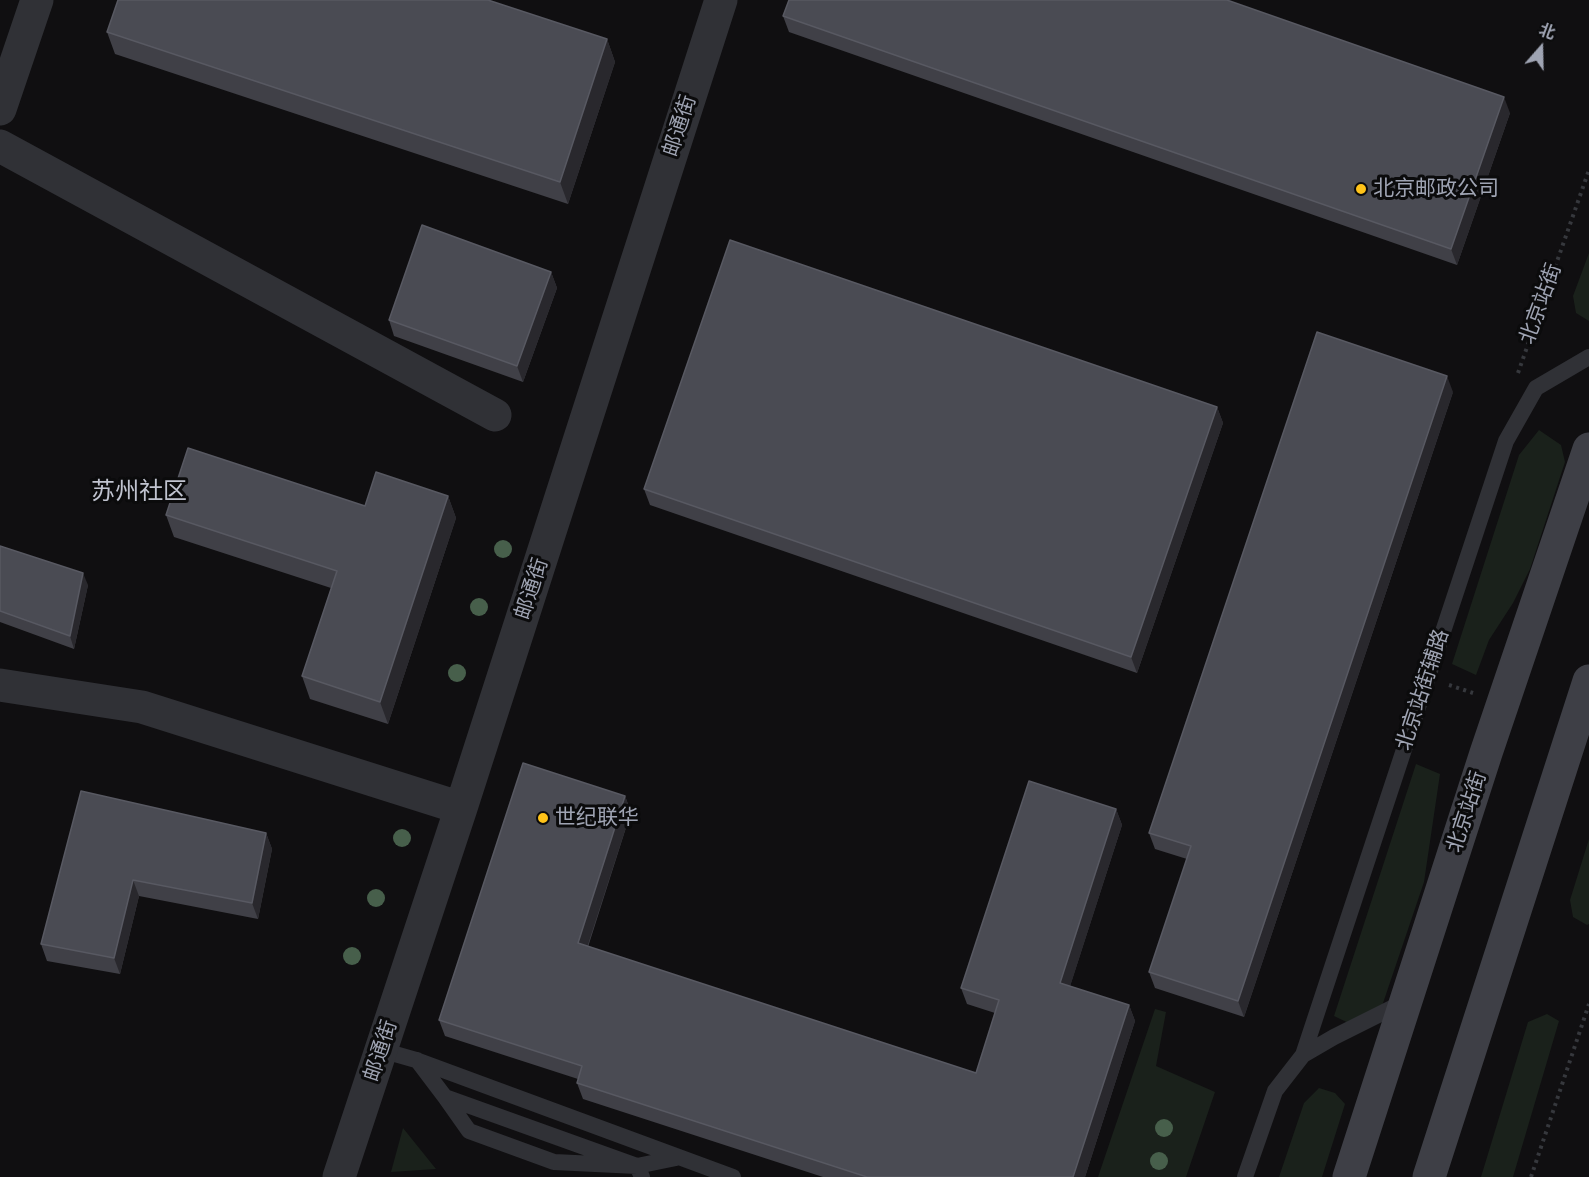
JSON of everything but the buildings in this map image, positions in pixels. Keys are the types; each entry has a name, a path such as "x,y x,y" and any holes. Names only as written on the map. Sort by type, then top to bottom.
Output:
{"main road":[{"name":"北京站街","path":"1349,1177 1589,449"},
{"path":"1429,1177 1589,681"}],"street":[{"path":"0,109 37,0"},
{"name":"邮通街","path":"339,1177 461,808 721,0"},
{"path":"0,146 495,415"},
{"path":"0,685 142,708 461,808"}],"lane":[{"name":"北京站街辅路","path":"1303,1055 1506,441 1536,388 1589,357"},
{"path":"1245,1177 1275,1091 1303,1055 1405,1002"},
{"path":"381,1050 416,1060 733,1177"},
{"path":"416,1060 469,1131 554,1162 639,1171 677,1158"},
{"path":"444,1097 639,1171"}],"path":[{"name":"北京站街","path":"1517,376 1589,170"},
{"path":"1531,1177 1589,1004"}],"shaded area":[{"path":"1589,253 1589,321 1576,313 1573,296"},
{"path":"1539,430 1561,445 1565,462 1530,569 1513,603 1489,640 1476,675 1452,664 1519,455"},
{"path":"1416,764 1440,774 1424,882 1380,1012 1359,1028 1334,1016"},
{"path":"1589,839 1589,924 1587,925 1573,917 1570,900"},
{"path":"1155,1009 1166,1012 1156,1066 1215,1092 1186,1177 1098,1177"},
{"path":"1547,1014 1559,1021 1513,1177 1481,1177 1528,1022"},
{"path":"1319,1088 1335,1093 1345,1104 1322,1177 1279,1177 1304,1103"},
{"path":"403,1128 436,1169 391,1172"}],"place":[{"name":"北京邮政公司","path":"1361,189"},
{"name":"世纪联华","path":"543,818"}],"district":[{"name":"苏州社区","path":"139,492"}]}
